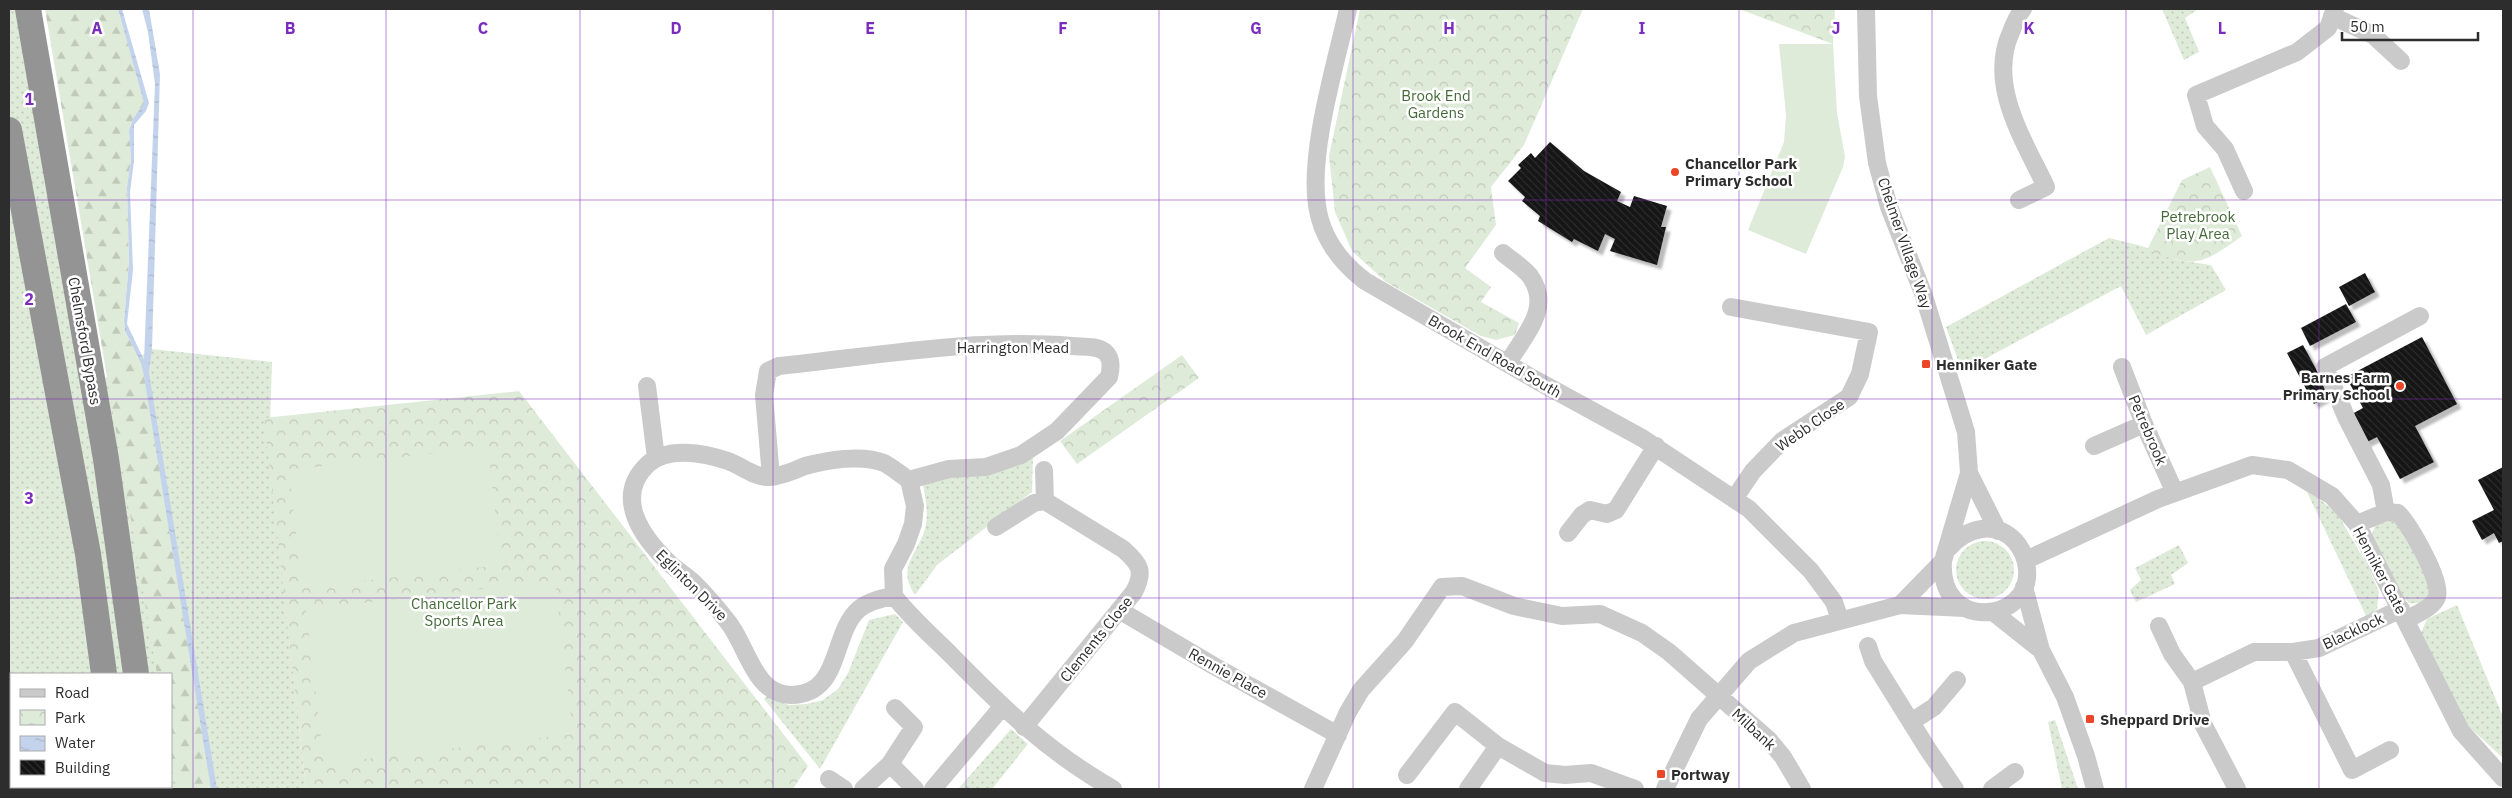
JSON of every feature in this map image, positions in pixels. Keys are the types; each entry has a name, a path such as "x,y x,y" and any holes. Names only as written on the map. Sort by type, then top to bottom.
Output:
{"highway":[{"name":"Chelmsford Bypass","path":"28,9 106,459 136,673"},
{"path":"9,130 88,554 104,673"}],"street":[{"name":"Brook End Road South","path":"1348,9 1318,155 1317,204 1323,228 1343,261 1365,281 1656,446 1749,509 1811,571 1834,602 1840,620"},
{"name":"Chelmer Village Way","path":"1866,9 1868,96 1877,162 1889,207 1923,292 1966,432 1969,472 1942,575 1946,588 1954,600 1965,608"},
{"path":"2019,200 2046,187 2013,116 2003,82 2004,47 2019,14 2024,9"},
{"path":"2244,191 2225,149 2205,126 2196,95 2297,52 2328,28 2333,13 2373,35 2401,61"},
{"path":"1502,253 1529,275 1540,294 1538,313 1508,363"},
{"name":"Webb Close","path":"1731,307 1869,332 1860,374 1849,397 1782,442 1753,471 1734,499"},
{"path":"2357,524 2386,512 2381,485 2347,419 2325,366 2420,316"},
{"name":"Harrington Mead","path":"771,477 764,395 768,371 779,366 957,347 1051,344 1097,348 1106,353 1111,365 1109,377 1058,431 1021,455 986,467 949,469 909,480"},
{"name":"Petrebrook","path":"2122,367 2144,424 2175,493"},
{"path":"647,386 656,458 672,454 697,454 728,461 753,474 771,477 810,465 866,459 884,463 909,480 915,506 913,524 906,544 893,569 894,596 1002,707 1024,727 1080,770 1113,789"},
{"path":"2094,446 2144,424"},
{"path":"1568,533 1582,515 1590,510 1607,514 1616,510 1656,446"},
{"name":"Eglinton Drive","path":"656,458 637,475 631,491 637,522 652,544 670,564 695,584 730,623 755,671 766,685 778,694 792,695 810,691 823,681 832,668 850,619 868,603 894,596"},
{"name":"Henniker Gate","path":"2026,560 2108,521 2175,493 2252,465 2288,470 2332,496 2357,524 2461,731 2503,779"},
{"path":"996,527 1034,503 1045,501 1044,470"},
{"name":"Chelmer Village Way","path":"1969,472 1998,530 2011,537 2020,547 2026,560"},
{"name":"Clements Close","path":"1024,727 1120,610 1140,581 1140,568 1135,558 1124,549 1045,501"},
{"name":"Blacklock","path":"2192,682 2254,652 2293,652 2318,648 2430,606 2437,597 2438,583 2406,522 2398,513 2386,512"},
{"path":"1900,606 1946,554 1958,537 1971,531 1985,528 1998,530"},
{"path":"1665,789 1699,719 1750,661 1794,633 1900,606 1965,608 1979,612 1993,612 2006,607 2017,599 2024,587 2027,574 2026,560"},
{"name":"Milbank","path":"1338,735 1361,690 1405,641 1442,587 1462,586 1514,606 1562,616 1600,614 1642,632 1669,652 1770,740 1783,757 1802,789"},
{"path":"2024,587 2041,650 2065,697 2086,756 2095,789"},
{"name":"Rennie Place","path":"1120,610 1214,666 1338,735"},
{"path":"1993,612 2041,650"},
{"path":"2159,626 2172,654 2192,682 2203,724 2236,789"},
{"path":"1868,646 1873,661 1955,789"},
{"path":"2293,652 2352,770 2390,750"},
{"path":"1911,722 1934,707 1957,680"},
{"path":"933,789 1002,707"},
{"path":"863,789 890,764 914,727 895,708"},
{"path":"1407,774 1455,712 1498,746 1545,773 1565,775 1591,773 1635,789"},
{"path":"1313,789 1338,735"},
{"path":"1468,789 1498,746"},
{"path":"890,764 915,789"},
{"path":"1992,789 2015,772"},
{"path":"828,779 844,789"},
{"path":"2494,789 2503,779"}],"green space":[{"path":"9,9 27,9 93,386 152,349 272,362 269,456 306,789 9,789"},
{"path":"45,9 118,9 145,104 133,119 129,130 131,159 127,187 129,262 124,321 125,331 141,363 144,376 211,789 175,789 172,765 172,673 157,673"},
{"name":"Brook End Gardens","path":"1360,9 1583,9 1524,145 1491,187 1496,225 1465,268 1491,287 1481,302 1519,323 1515,335 1496,340 1481,336 1386,282 1352,251 1335,212 1329,156"},
{"path":"1739,9 1835,9 1833,44"},
{"path":"2162,9 2198,9 2185,18 2199,52 2184,60"},
{"path":"1779,44 1833,44 1837,113 1845,157 1843,167 1806,254 1748,230 1784,142 1786,115"},
{"name":"Petrebrook Play Area","path":"2210,167 2242,236 2216,253 2197,261 2177,260 2147,250 2182,180"},
{"path":"2109,238 2142,246 2177,260 2211,265 2226,290 2146,335 2121,286 1962,371 1946,327"},
{"path":"1182,355 1199,378 1077,464 1060,441"},
{"name":"Chancellor Park Sports Area","path":"519,391 808,766 793,789 306,789 264,418"},
{"path":"488,447 501,565 302,588 289,470"},
{"path":"1033,454 1032,492 937,565 915,595 910,586 908,570 909,563 926,526 923,485 930,477"},
{"path":"2305,488 2337,513 2369,568 2379,592 2377,609 2368,620"},
{"path":"2384,520 2394,520 2411,543 2423,566 2431,585 2430,596 2426,601 2409,603 2401,595 2372,535 2375,525"},
{"path":"1985,541 2001,546 2009,554 2014,570 2009,586 2001,594 1985,599 1969,594 1961,586 1956,570 1961,554 1969,546"},
{"path":"2179,545 2188,563 2171,575 2175,584 2136,602 2130,590 2141,580 2135,568"},
{"path":"555,580 573,734 324,764 306,610"},
{"path":"2457,605 2503,717 2503,758 2468,726 2420,635 2427,619"},
{"path":"895,614 903,622 820,769 764,699 766,696 789,705 807,704 823,700 838,689 848,673 869,620"},
{"path":"2055,720 2078,789 2062,789 2048,722"},
{"path":"1011,729 1028,744 992,789 958,789"}],"water":[{"path":"118,9 122,9 149,103 146,111 134,125 134,161 130,192 133,270 127,324 144,360 155,84 148,32 142,9 149,9 160,74 152,349 149,373 217,789 211,789 144,376 141,363 125,331 124,321 129,262 127,187 131,159 129,130 133,119 144,103"}],"building":[{"path":"1550,142 1584,171 1621,192 1617,201 1630,207 1634,196 1667,206 1661,227 1666,227 1657,265 1610,251 1615,239 1605,234 1598,251 1574,239 1572,242 1538,221 1540,216 1522,201 1525,197 1508,181 1521,168 1518,165 1531,153 1535,158"},
{"path":"2365,273 2375,292 2349,306 2339,287"},
{"path":"2346,304 2356,322 2310,346 2301,328"},
{"path":"2422,337 2457,404 2415,426 2434,462 2400,479 2377,437 2365,443 2350,415 2363,408 2346,377"},
{"path":"2303,345 2330,395 2314,404 2287,353"},
{"path":"2503,467 2503,541 2499,543 2494,533 2482,540 2472,521 2494,510 2478,480"}],"place":[{"name":"Chancellor Park Primary School","path":"1675,172"},
{"name":"Henniker Gate","path":"1926,364"},
{"name":"Barnes Farm Primary School","path":"2400,386"},
{"name":"Sheppard Drive","path":"2090,719"},
{"name":"Portway","path":"1661,774"}]}
